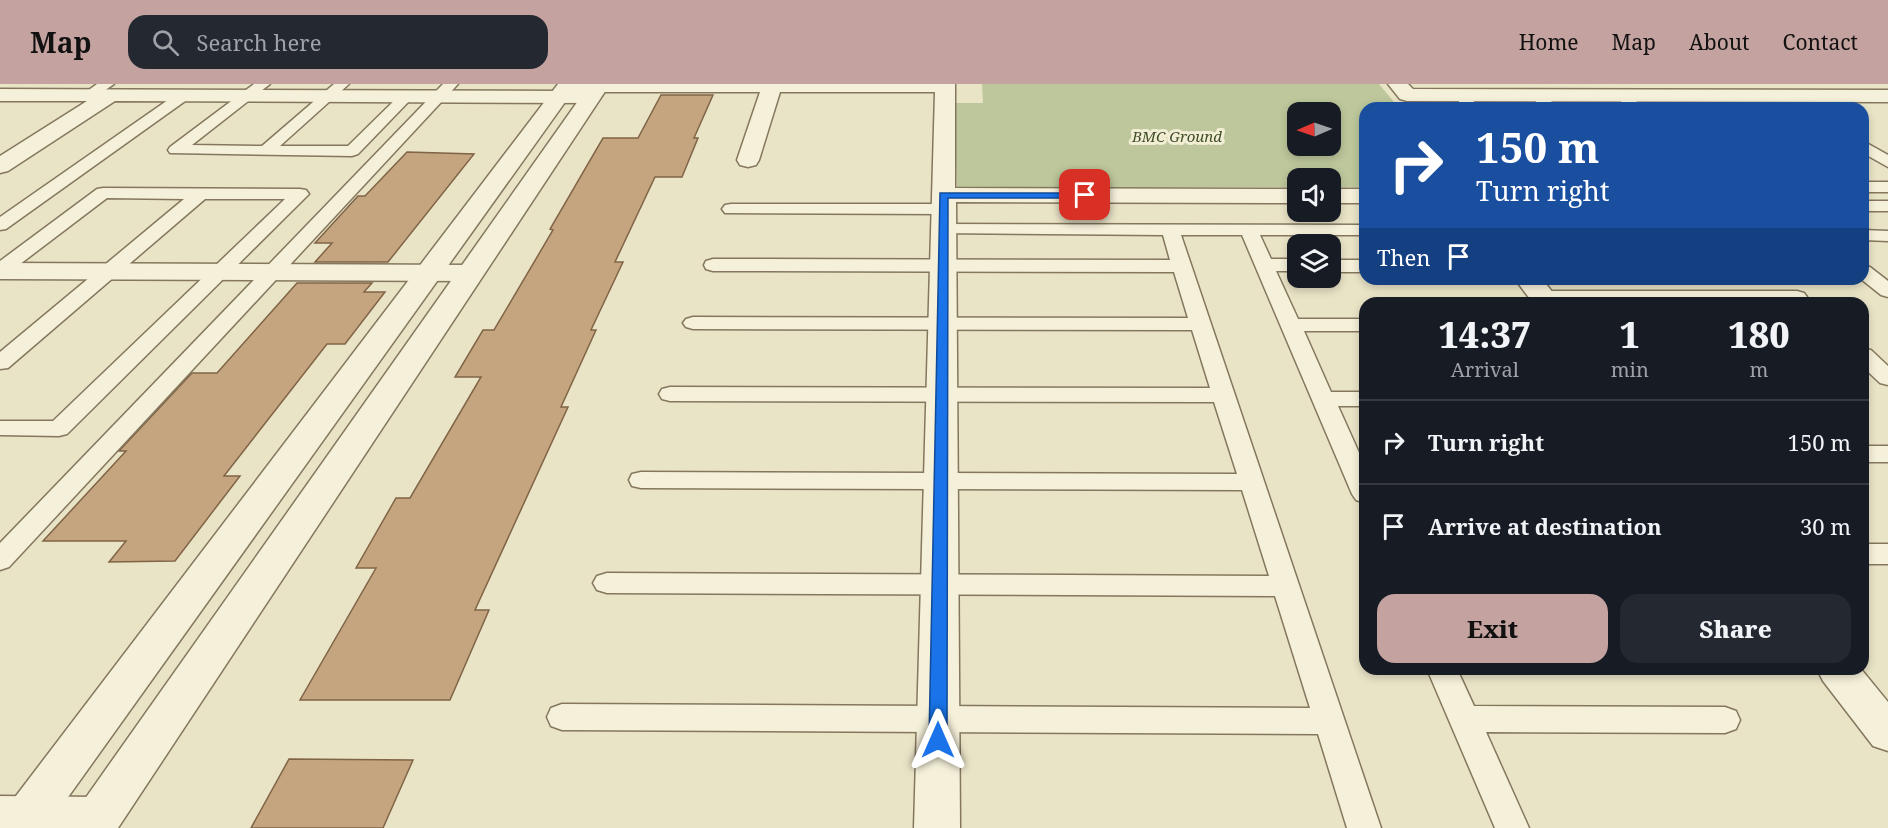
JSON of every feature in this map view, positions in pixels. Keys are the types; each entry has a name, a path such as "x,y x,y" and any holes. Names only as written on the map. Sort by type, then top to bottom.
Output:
{"street":[{"path":"1398,84 1407,95 1467,102 1629,102 1888,96"},
{"path":"1807,84 1826,96"},
{"path":"0,95 89,95 109,90 183,96 255,90 335,90 407,96 445,90 945,85 937,828"},
{"path":"748,160 772,86"},
{"path":"16,821 428,273 580,89"},
{"path":"16,821 95,823 471,273 580,89"},
{"path":"0,166 109,90"},
{"path":"943,211 1287,196"},
{"path":"1341,196 1359,196"},
{"path":"0,270 471,273"},
{"path":"1842,675 1888,733"}],"lane":[{"path":"255,90 176,150 352,151 407,96"},
{"path":"265,151 335,90"},
{"path":"0,560 445,90"},
{"path":"0,225 183,96"},
{"path":"1869,150 1888,162"},
{"path":"1869,187 1888,187"},
{"path":"0,270 103,193 300,194 59,429 0,428"},
{"path":"0,363 201,193"},
{"path":"1869,206 1888,206"},
{"path":"731,209 943,211 1170,230 1359,230"},
{"path":"1170,230 1364,828"},
{"path":"1249,230 1359,477"},
{"path":"1869,236 1888,236"},
{"path":"713,265 1182,266"},
{"path":"1264,265 1287,266"},
{"path":"1341,266 1359,266"},
{"path":"1869,276 1888,291"},
{"path":"1784,285 1798,297"},
{"path":"1539,293 1689,297"},
{"path":"693,322 1201,324"},
{"path":"1290,325 1359,325"},
{"path":"670,394 1224,395"},
{"path":"1323,399 1359,399"},
{"path":"1869,454 1888,454"},
{"path":"641,480 1251,482"},
{"path":"1869,554 1888,554"},
{"path":"606,583 1285,586"},
{"path":"1445,675 1512,828"},
{"path":"562,717 1329,721"},
{"path":"1465,719 1725,720"}],"green space":[{"name":"BMC Ground","path":"982,84 1379,84 1394,102 1359,102 1359,187 1341,187 1341,168 1287,168 1287,187 957,187 954,103 983,103"}],"building":[{"path":"661,95 713,95 694,138 698,138 682,177 655,177 615,262 623,262 591,330 596,330 561,407 568,407 475,610 489,610 450,700 300,700 376,568 356,568 396,498 410,498 481,377 455,377 483,330 494,330 553,230 550,229 603,138 638,138"},
{"path":"407,152 474,154 388,262 315,262 332,243 315,243 358,196 365,196"},
{"path":"297,283 372,283 364,292 385,292 345,344 327,344 224,476 240,476 175,561 109,562 126,541 43,541 126,451 119,451 192,373 217,373"},
{"path":"289,759 413,760 383,828 251,828"}],"route":[{"path":"938,740 944,195 1085,195"}]}
